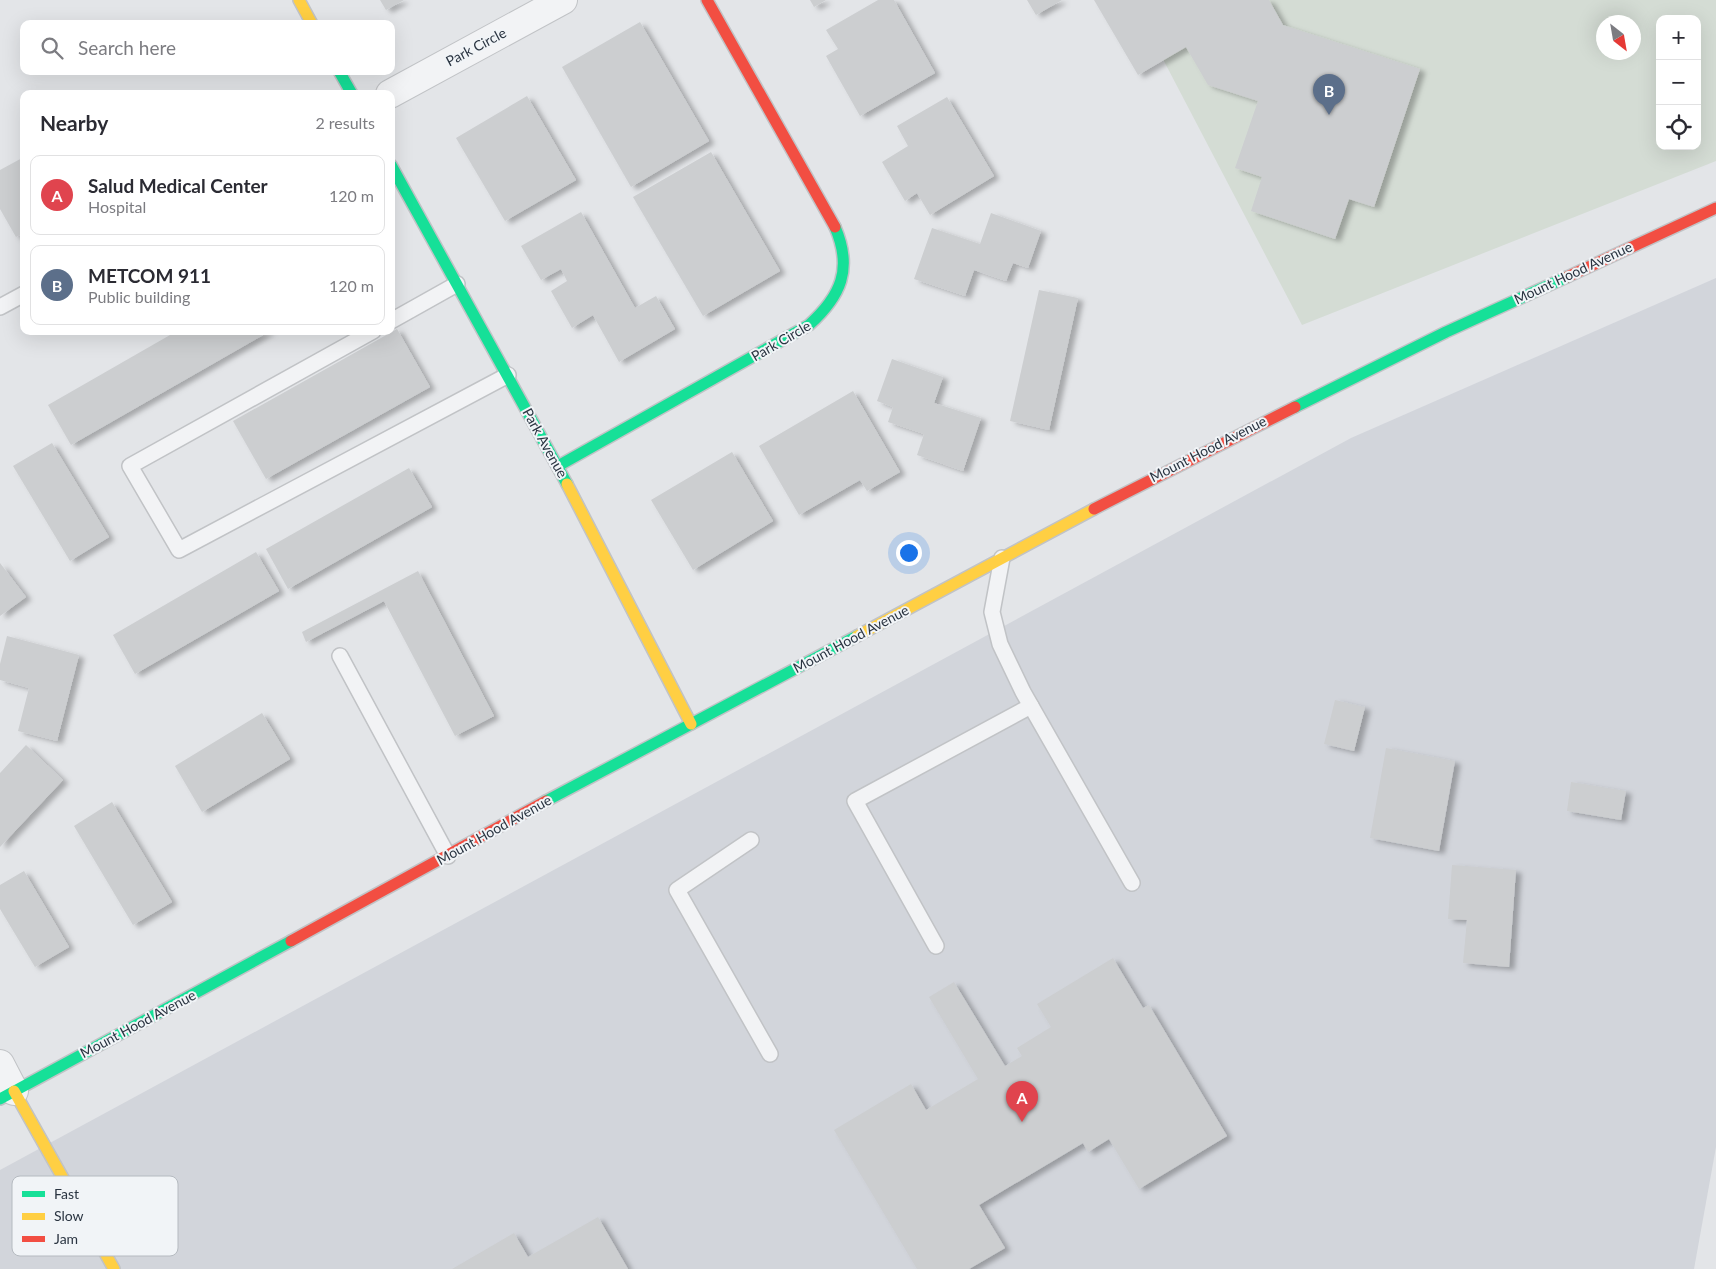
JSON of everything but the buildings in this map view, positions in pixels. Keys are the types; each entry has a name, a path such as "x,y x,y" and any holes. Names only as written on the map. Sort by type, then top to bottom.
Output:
{"main road":[{"path":"299,0 310,20"},
{"name":"Park Circle","path":"558,466 809,325 827,310 837,296 844,276 844,253 836,229 707,0"},
{"path":"341,75 350,90"},
{"name":"Park Avenue","path":"395,172 558,466 602,550 659,668 691,724"},
{"name":"Mount Hood Avenue","path":"7,1095 448,856 618,761 1247,429 1446,332 1716,208"},
{"path":"7,1095 57,1176"},
{"path":"106,1256 114,1269"}],"street":[{"name":"Park Circle","path":"395,91 563,0"},
{"path":"0,1064 7,1095"}],"lane":[{"path":"395,319 457,284"},
{"path":"0,307 20,296"},
{"path":"366,335 130,466 179,550 508,375"},
{"path":"1002,558 992,612 1000,644 1031,706 1132,883"},
{"path":"340,656 448,856"},
{"path":"936,946 854,801 1031,706"},
{"path":"751,840 677,890 770,1054"}],"shaded area":[{"path":"1132,0 1716,0 1716,161 1302,325"},
{"path":"1716,278 1716,1147 1694,1269 0,1269 0,1170 1351,438"}],"traffic: fast":[{"path":"341,75 350,90"},
{"path":"395,172 567,484"},
{"path":"558,466 809,325 829,303 841,281 843,256 835,227"},
{"path":"1295,407 1446,332 1567,277"},
{"path":"546,801 857,636"},
{"path":"0,1099 291,941"}],"traffic: slow":[{"path":"299,0 310,20"},
{"path":"567,484 691,724"},
{"path":"857,636 1094,509"},
{"path":"14,1091 62,1176"},
{"path":"107,1256 114,1269"}],"traffic: jam":[{"path":"707,0 835,227"},
{"path":"1567,277 1716,208"},
{"path":"1094,509 1295,407"},
{"path":"291,941 546,801"}],"place":[{"name":"METCOM 911","path":"1329,115"},
{"name":"Salud Medical Center","path":"1022,1122"}]}
